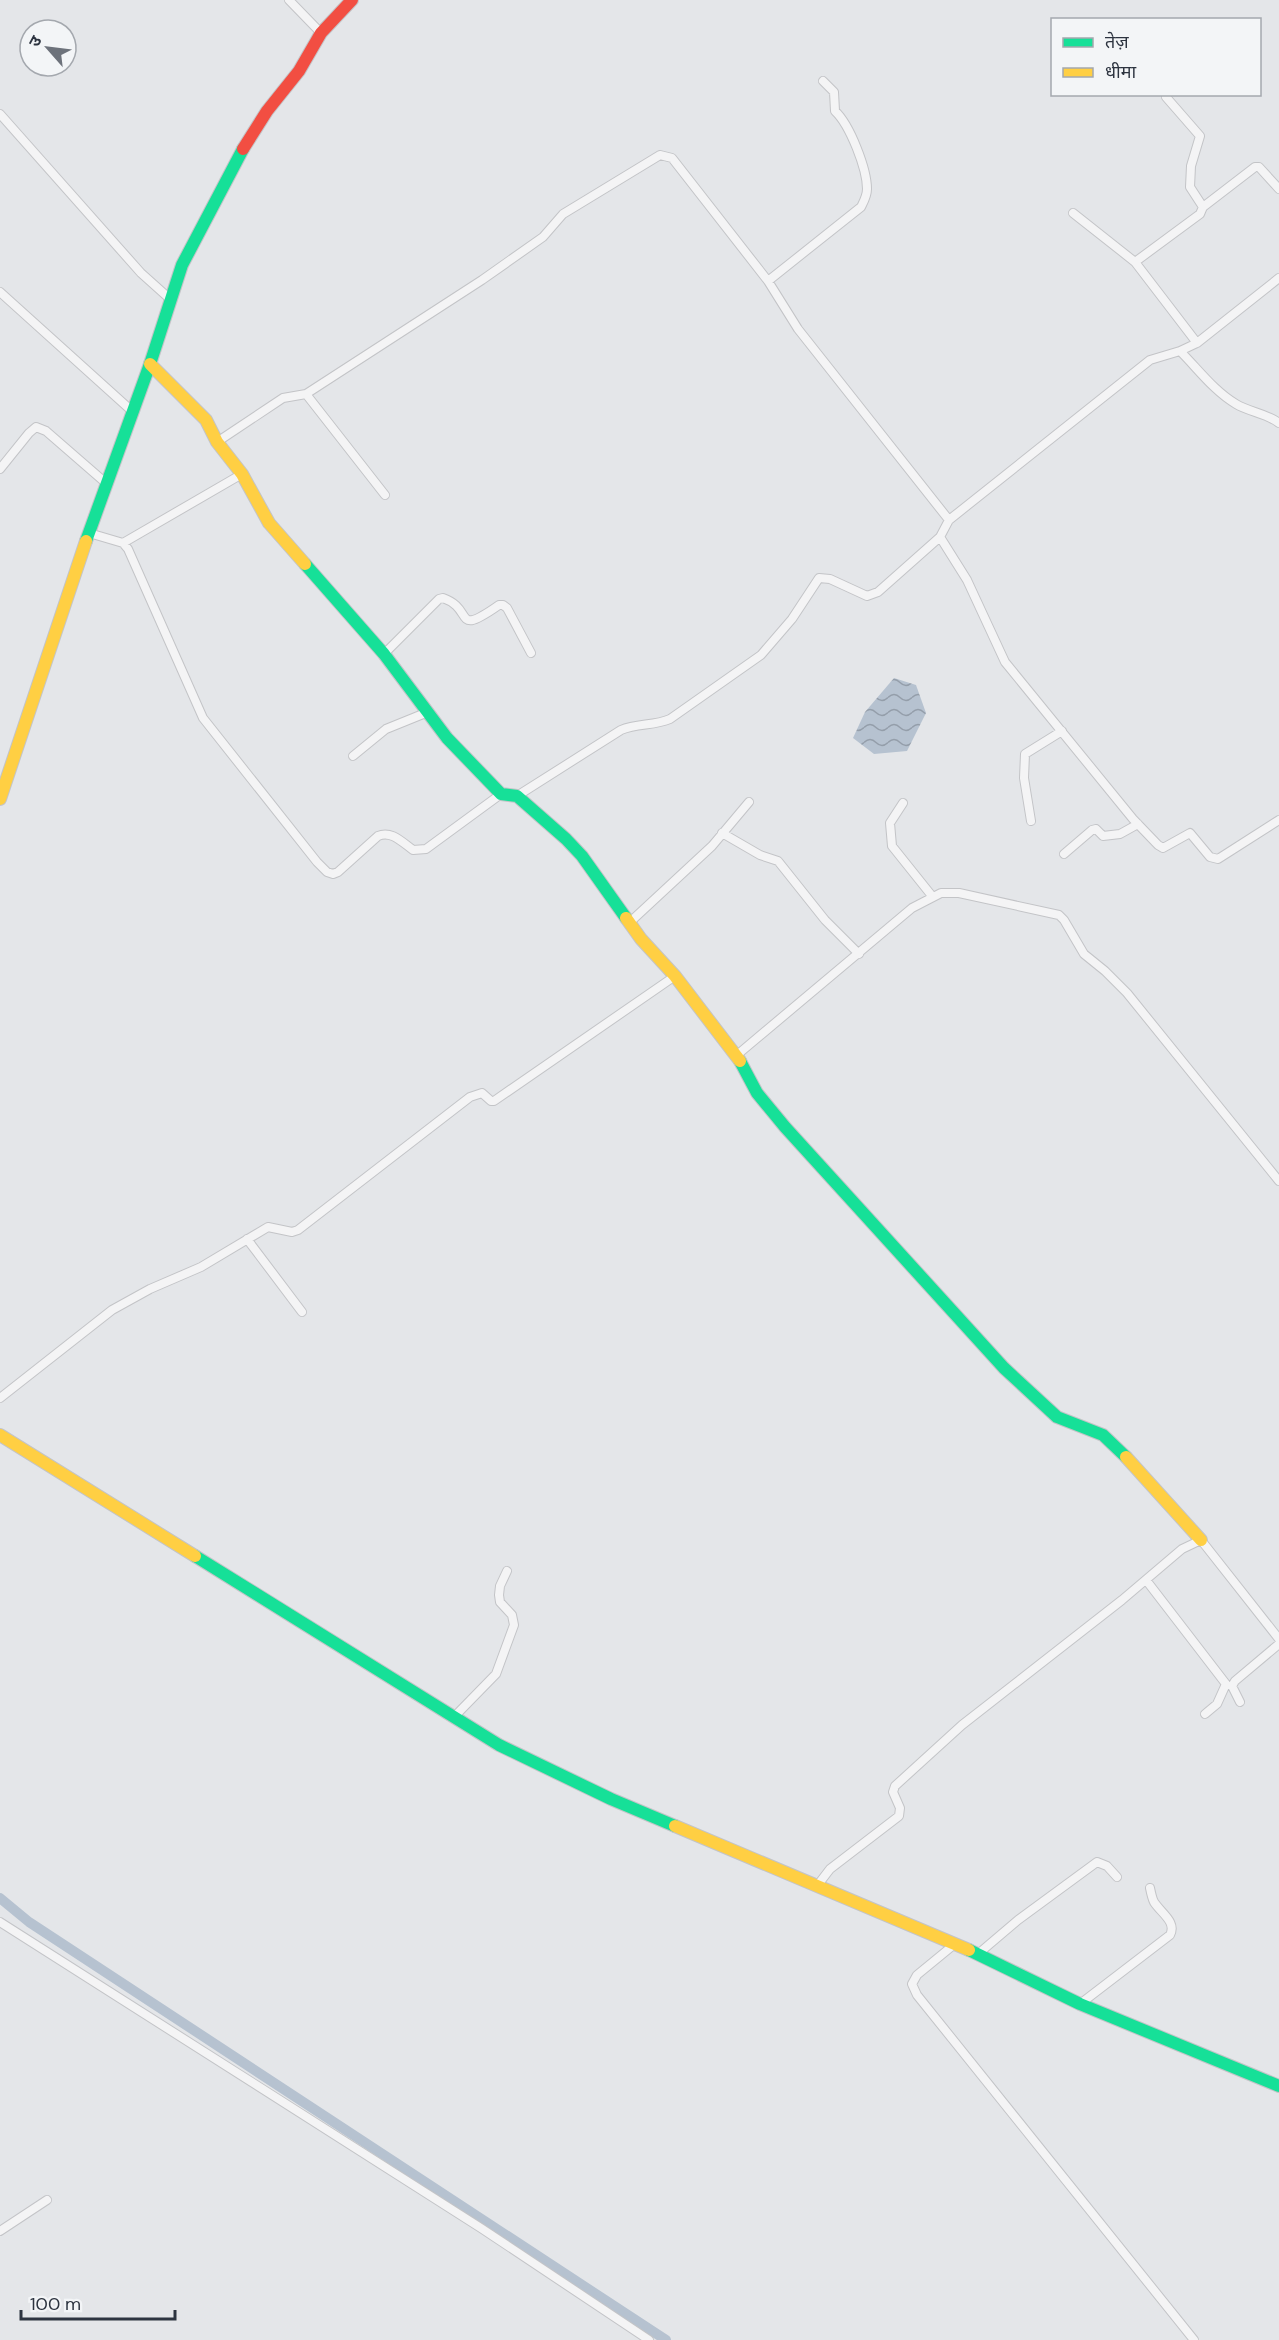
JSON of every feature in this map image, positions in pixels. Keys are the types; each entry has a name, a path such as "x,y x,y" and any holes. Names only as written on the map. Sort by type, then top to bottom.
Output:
{"street":[{"path":"289,0 321,33"},
{"path":"0,799 182,265 235,161 267,111 299,71 321,33 352,0"},
{"path":"768,281 861,207 867,192 867,180 858,153 843,119 835,111 834,92 823,81"},
{"path":"1166,96 1200,136 1191,166 1190,187 1203,207"},
{"path":"0,114 141,273 170,299"},
{"path":"217,442 283,398 306,394 543,237 563,214 660,155 672,158 768,281 798,329 949,520"},
{"path":"1135,262 1200,214 1203,207 1256,167 1259,167 1279,189"},
{"path":"1073,213 1135,262 1197,343"},
{"path":"517,796 621,730 670,719 761,655 792,619 819,578 824,577 872,596 940,537 949,520 1150,360 1197,343 1279,278"},
{"path":"0,292 133,412"},
{"path":"1180,351 1225,397 1245,409 1279,423"},
{"path":"150,364 206,420 217,442 242,474 269,523 384,654 447,738 501,794 517,796 582,856 629,923 675,976 737,1055 757,1093 786,1127 986,1350 1057,1417 1103,1435 1117,1447 1201,1540 1279,1639"},
{"path":"306,394 385,495"},
{"path":"0,469 36,427 46,431 107,484"},
{"path":"123,543 242,474"},
{"path":"89,533 123,543 128,549 203,718 327,872 333,874 338,872 384,833 392,835 413,850 426,849 501,794"},
{"path":"940,537 967,580 1005,662 1138,824 1163,848 1187,834 1192,834 1210,857 1218,859 1279,820"},
{"path":"384,654 443,598 448,600 467,620 472,621 477,621 499,605 503,605 531,653"},
{"path":"353,756 386,729 428,712"},
{"path":"1031,821 1024,778 1025,754 1062,731"},
{"path":"629,923 712,846 749,802"},
{"path":"903,803 890,823 892,846 932,896"},
{"path":"1064,854 1092,830 1096,829 1103,836 1120,834 1138,824"},
{"path":"722,833 760,855 782,864 825,920 859,954"},
{"path":"737,1055 912,908 932,896 941,893 959,893 1059,915 1084,954 1106,971 1127,993 1279,1181"},
{"path":"0,1398 112,1310 150,1289 201,1267 268,1227 292,1232 298,1230 470,1097 482,1093 494,1101 675,976"},
{"path":"247,1239 302,1312"},
{"path":"0,1435 499,1745 611,1799 956,1943 1080,2004 1279,2086"},
{"path":"817,1886 830,1869 899,1816 900,1808 893,1792 896,1786 962,1725 1182,1549 1201,1540"},
{"path":"454,1717 496,1674 514,1625 512,1615 500,1602 499,1595 500,1586 507,1571"},
{"path":"1146,1580 1226,1684 1217,1704 1204,1714"},
{"path":"1240,1702 1233,1691 1232,1686 1235,1681 1279,1644"},
{"path":"978,1954 1018,1920 1096,1862 1107,1866 1117,1877"},
{"path":"1080,2004 1170,1935 1173,1930 1171,1923 1154,1901 1150,1888"},
{"path":"0,1922 481,2228 649,2340"},
{"path":"956,1943 917,1975 912,1984 917,1995 1194,2340"},
{"path":"0,2231 47,2200"}],"water":[{"path":"894,678 916,685 926,713 907,751 874,754 853,738 865,712"}],"waterway":[{"path":"0,1898 29,1922 666,2340"}],"traffic: fast":[{"path":"86,541 150,364 182,265 243,149"},
{"path":"305,564 384,654 447,738 501,794 517,796 566,839 582,856 626,918"},
{"path":"740,1061 757,1093 785,1127 1004,1368 1057,1417 1103,1435 1126,1457"},
{"path":"195,1556 499,1745 611,1799 675,1826"},
{"path":"969,1950 1080,2004 1279,2086"}],"traffic: slow":[{"path":"150,364 206,420 217,442 242,474 269,523 305,564"},
{"path":"0,799 86,541"},
{"path":"626,918 641,939 675,976 740,1061"},
{"path":"0,1435 195,1556"},
{"path":"1126,1457 1201,1540"},
{"path":"675,1826 969,1950"}],"traffic: jam":[{"path":"243,149 267,111 299,71 321,33 352,0"}]}
